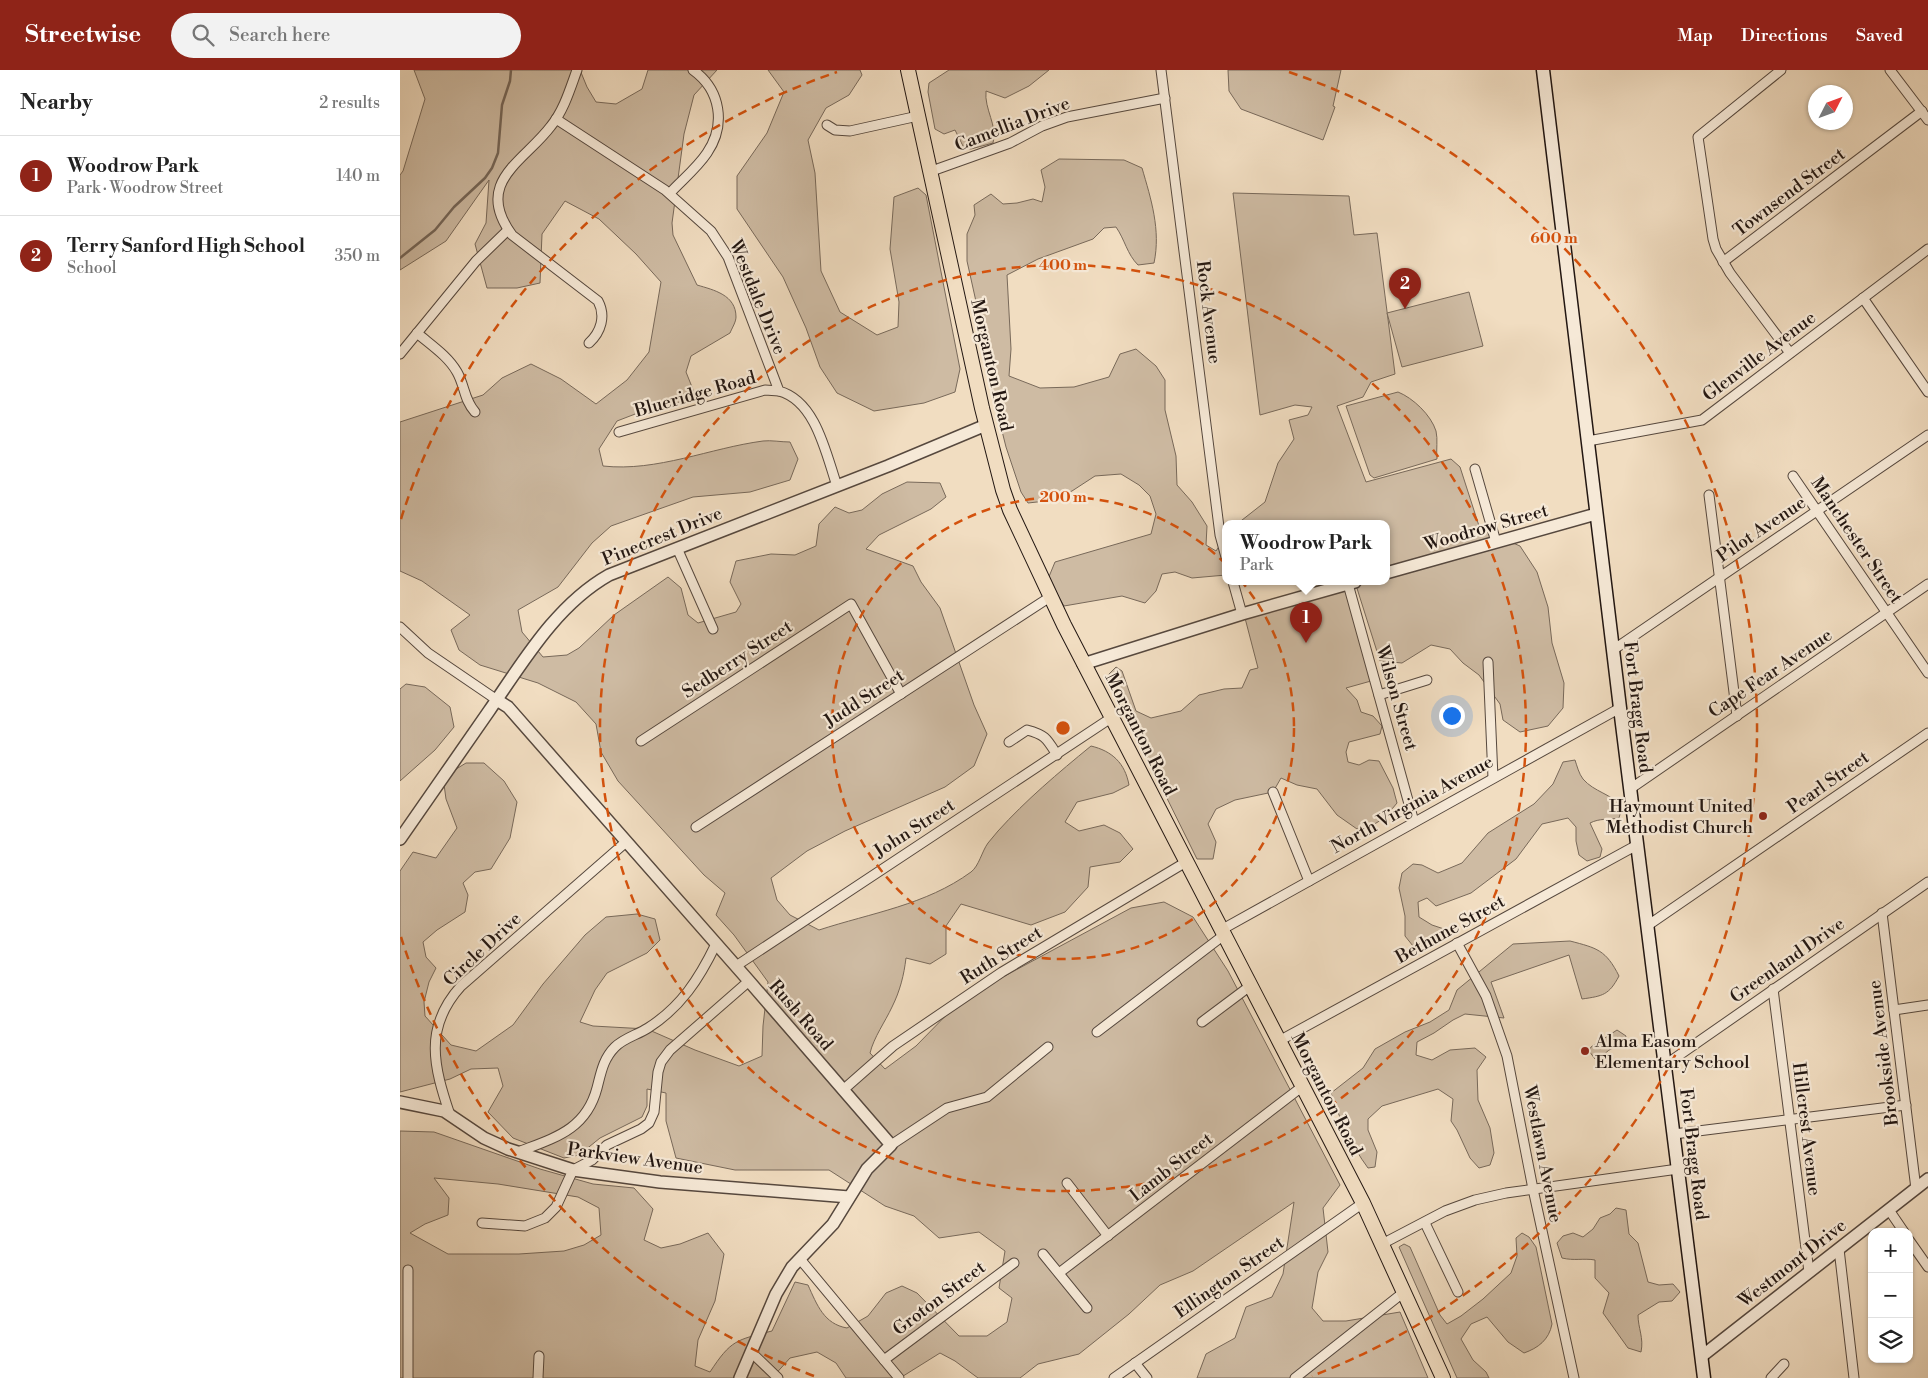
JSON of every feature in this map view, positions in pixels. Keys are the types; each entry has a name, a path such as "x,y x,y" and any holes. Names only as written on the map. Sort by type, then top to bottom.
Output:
{"main road":[{"name":"Morganton Road","path":"908,70 986,425 1010,510 1083,664 1363,1203 1444,1378"},
{"name":"Fort Bragg Road","path":"1543,70 1596,514 1704,1378"}],"street":[{"path":"577,70 556,119 548,130 512,165 501,184 499,195 500,210 508,230 520,242 598,301 602,316 601,326 596,336 589,343"},
{"path":"670,194 708,152 719,122 715,96 703,78 693,70"},
{"name":"Rock Avenue","path":"1161,70 1222,539"},
{"path":"1781,70 1698,137 1713,239 1724,262 1790,353"},
{"path":"1890,70 1928,120"},
{"name":"Camellia Drive","path":"929,172 1010,142 1052,122 1165,98"},
{"name":"Townsend Street","path":"1724,262 1922,112"},
{"path":"827,125 842,132 918,116"},
{"name":"Westdale Drive","path":"556,119 670,194 711,231 728,257 779,391"},
{"path":"400,354 476,261 508,230"},
{"name":"Glenville Avenue","path":"1588,441 1702,420 1928,249"},
{"path":"1863,298 1928,392"},
{"path":"417,334 453,365 459,375 466,401 475,412"},
{"name":"Blueridge Road","path":"619,432 765,390 779,391"},
{"path":"779,391 798,401 814,421 837,486"},
{"name":"Pinecrest Drive","path":"400,839 538,641 583,594 609,575 837,486 986,425"},
{"name":"Pilot Avenue","path":"1613,650 1928,435"},
{"path":"1475,469 1496,542"},
{"name":"Manchester Street","path":"1793,476 1928,673"},
{"path":"1709,495 1737,716"},
{"name":"Woodrow Street","path":"1390,572 1596,514"},
{"path":"676,548 713,629"},
{"name":"Cape Fear Avenue","path":"1630,789 1928,584"},
{"path":"1234,585 1242,614"},
{"path":"1083,664 1242,614 1345,585"},
{"name":"Wilson Street","path":"1352,585 1379,695 1414,822"},
{"name":"Judd Street","path":"696,827 1050,596"},
{"name":"Sedberry Street","path":"641,741 851,604 901,694"},
{"path":"400,627 428,653 497,700"},
{"path":"1488,662 1493,778"},
{"path":"1379,695 1427,680"},
{"name":"Rush Road","path":"497,700 508,707 736,966 891,1146"},
{"name":"North Virginia Avenue","path":"1097,1032 1222,932 1309,881 1620,708"},
{"name":"John Street","path":"736,966 1112,718"},
{"path":"1009,742 1027,730 1040,733 1057,755"},
{"name":"Pearl Street","path":"1647,926 1928,733"},
{"path":"1273,792 1309,881"},
{"name":"Circle Drive","path":"450,1115 440,1084 434,1053 436,1032 448,1003 461,986 626,842"},
{"name":"Bethune Street","path":"1280,1041 1637,845"},
{"name":"Ruth Street","path":"843,1090 893,1046 1002,972 1186,862"},
{"name":"Greenland Drive","path":"1665,1065 1928,882"},
{"name":"Brookside Avenue","path":"1882,913 1916,1189"},
{"name":"Westlawn Avenue","path":"1457,943 1486,996 1507,1056 1533,1189 1574,1378"},
{"path":"518,1152 546,1141 578,1124 590,1107 601,1069 608,1055 619,1043 647,1029 676,1007 693,986 716,944"},
{"path":"482,1223 525,1226 546,1218 556,1207 573,1170 592,1160 607,1145 641,1129 649,1123 654,1112 656,1085 661,1062 670,1050 749,981"},
{"path":"1202,1022 1250,986"},
{"name":"Hillcrest Avenue","path":"1772,989 1809,1272"},
{"path":"1894,1010 1928,1005"},
{"path":"740,1378 776,1294 792,1266 833,1224 843,1211 849,1197 867,1169 891,1146 947,1108 987,1098 1048,1047"},
{"name":"Lamb Street","path":"1059,1274 1302,1086"},
{"name":"Parkview Avenue","path":"400,1102 444,1111 484,1138 518,1152 573,1170 660,1182 849,1197"},
{"path":"1674,1134 1906,1105"},
{"path":"1382,1244 1445,1211 1475,1200 1533,1189 1678,1169"},
{"name":"Westmont Drive","path":"1702,1356 1928,1179"},
{"path":"1067,1183 1108,1236"},
{"name":"Ellington Street","path":"1114,1378 1363,1203"},
{"path":"1889,1210 1901,1228"},
{"path":"1425,1223 1458,1292"},
{"path":"1913,1246 1928,1267"},
{"path":"1839,1249 1854,1378"},
{"path":"1042,1254 1087,1308"},
{"path":"800,1259 899,1378"},
{"name":"Groton Street","path":"884,1360 1014,1263"},
{"path":"408,1270 408,1378"},
{"path":"1295,1378 1404,1292"},
{"path":"751,1352 778,1378"},
{"path":"538,1378 539,1356"},
{"path":"1135,1363 1147,1378"},
{"path":"1771,1378 1784,1364"}],"shaded area":[{"path":"414,70 580,70 596,102 616,104 642,89 648,70 717,70 694,95 684,134 672,223 673,235 697,285 717,292 728,299 735,310 735,321 730,333 691,356 686,372 694,392 681,402 656,406 617,421 599,449 603,466 643,466 663,463 763,441 790,442 798,459 790,480 750,492 693,497 611,526 592,543 558,587 518,610 522,632 543,657 567,655 579,648 614,615 668,577 681,588 688,615 698,623 736,612 741,604 730,582 736,561 771,554 795,555 816,546 819,524 835,507 849,513 862,510 882,494 907,482 940,483 946,497 931,509 879,535 866,549 913,566 921,582 940,608 974,705 987,734 974,766 945,787 845,831 807,851 771,878 777,900 790,915 819,930 898,907 936,893 971,872 988,843 998,831 1020,808 1091,746 1111,755 1121,764 1129,785 1113,793 1077,802 1065,822 1079,831 1104,825 1120,833 1133,849 1120,862 1090,867 1088,887 1065,912 1031,925 961,904 946,926 946,954 930,964 906,958 903,977 897,995 870,1053 885,1069 916,1046 962,999 1131,908 1164,902 1193,917 1228,971 1340,1185 1323,1208 1328,1252 1318,1272 1312,1308 1323,1321 1346,1321 1400,1312 1428,1378 1197,1378 1206,1354 1235,1338 1246,1307 1272,1297 1283,1274 1294,1202 1193,1271 1160,1285 1129,1314 1079,1354 1038,1364 1020,1378 978,1378 955,1361 940,1353 900,1378 846,1378 836,1363 817,1352 790,1358 772,1378 400,1378 400,1131 434,1132 540,1169 593,1184 634,1188 653,1209 644,1240 661,1248 680,1244 708,1233 724,1254 715,1301 698,1340 695,1366 710,1372 723,1353 735,1343 742,1339 772,1331 795,1282 808,1285 818,1306 827,1318 839,1326 847,1328 868,1316 886,1293 902,1286 917,1293 959,1336 987,1336 1007,1322 1012,1298 999,1288 1005,1251 979,1232 939,1238 914,1216 885,1206 829,1170 735,1170 676,1158 666,1121 666,1093 647,1089 647,1106 642,1117 600,1138 579,1155 564,1158 513,1138 488,1112 503,1086 498,1068 471,1069 450,1079 400,1092 400,871 413,852 436,858 457,828 446,799 443,777 466,763 484,763 504,781 517,802 510,838 491,869 475,872 463,883 468,895 465,912 437,930 423,942 426,957 436,968 429,982 424,1002 425,1016 451,1045 476,1051 513,1025 543,984 585,935 606,917 637,914 655,919 660,940 647,953 607,973 595,990 580,1022 593,1026 647,1029 695,1050 739,1066 762,1056 768,982 734,935 716,915 725,893 704,875 618,781 601,752 596,724 576,702 538,683 480,665 459,650 451,630 470,615 422,581 400,571 400,422 483,395 502,378 531,364 561,379 596,404 627,380 649,352 661,282 636,254 599,219 565,201 542,234 540,283 517,288 487,288 475,244 486,223 489,180 446,241 400,270 400,175 403,171 425,99","holes":["434,1178 498,1184 578,1197 599,1208 601,1235 584,1245 564,1251 519,1254 448,1254 410,1233 425,1224 448,1215 449,1198"]},
{"path":"768,70 860,70 862,75 849,95 826,108 808,140 815,173 821,271 840,312 877,335 898,327 899,302 890,249 894,197 918,188 926,195 960,369 955,392 924,403 874,411 837,393 820,367 806,328 783,277 737,209 737,176 767,133 784,92"},
{"path":"949,70 1049,70 1029,86 1005,98 986,91 987,104 994,130 993,143 971,149 964,148 955,130 944,134 935,129 928,92 929,83"},
{"path":"1228,70 1341,70 1333,106 1335,107 1323,140 1241,109 1229,91"},
{"path":"1059,159 1124,160 1142,168 1152,203 1156,227 1154,263 1138,265 1131,256 1116,227 1104,228 1093,239 1038,259 1007,275 1011,349 1009,376 1040,388 1074,387 1109,377 1120,354 1136,349 1156,366 1165,380 1165,410 1176,456 1177,485 1192,502 1207,526 1206,545 1216,551 1222,542 1222,575 1192,578 1175,572 1162,574 1156,591 1145,603 1122,596 1064,606 1048,579 1055,562 1151,534 1156,514 1150,496 1139,485 1121,474 1095,476 1072,491 1046,501 1028,503 1021,492 1006,447 988,375 981,324 967,261 967,234 975,215 974,205 991,194 1003,204 1033,199 1042,202 1045,187 1041,170"},
{"path":"1233,193 1349,196 1354,235 1377,233 1395,374 1371,382 1363,397 1337,406 1366,482 1451,459 1460,467 1480,529 1520,546 1537,572 1548,607 1552,643 1564,683 1563,708 1548,726 1520,732 1503,720 1500,704 1479,675 1463,663 1450,649 1431,645 1402,663 1380,661 1356,585 1390,585 1390,520 1242,520 1265,502 1278,463 1294,439 1289,420 1308,415 1312,407 1295,405 1260,415"},
{"path":"1469,292 1483,346 1402,367 1387,313"},
{"path":"1398,392 1410,398 1421,408 1434,425 1437,434 1437,459 1374,478 1370,475 1346,406"},
{"path":"1345,589 1371,681 1346,688 1357,700 1361,712 1373,716 1382,726 1380,734 1349,742 1346,752 1348,762 1359,765 1369,760 1379,761 1393,788 1397,803 1380,821 1357,829 1337,815 1317,789 1297,785 1281,778 1273,792 1235,800 1216,809 1208,824 1216,842 1213,859 1197,859 1116,695 1109,674 1116,667 1122,671 1136,711 1151,718 1181,711 1199,695 1224,689 1242,688 1250,670 1258,668 1245,618"},
{"path":"406,684 425,687 450,707 454,727 435,750 400,781 400,689"},
{"path":"1575,760 1579,772 1587,783 1613,799 1622,807 1619,818 1590,823 1602,849 1600,857 1587,861 1579,855 1576,827 1568,818 1542,824 1516,859 1471,893 1436,906 1427,898 1418,902 1419,917 1432,925 1444,929 1444,940 1432,947 1417,951 1405,936 1405,916 1399,888 1402,873 1413,864 1422,865 1438,873 1462,863 1488,833 1534,804 1553,784 1563,762"},
{"path":"1570,941 1600,951 1614,967 1619,976 1605,994 1582,999 1569,955 1491,982 1504,1018 1465,1014 1417,1042 1416,1055 1432,1060 1450,1050 1475,1048 1486,1057 1477,1070 1478,1100 1490,1128 1494,1153 1490,1165 1479,1168 1470,1158 1451,1121 1453,1099 1438,1089 1382,1106 1368,1119 1368,1130 1377,1152 1375,1167 1368,1168 1346,1132 1331,1093 1363,1068 1375,1049 1405,1032 1430,1022 1449,1010 1457,990 1513,944"},
{"path":"1617,1030 1626,1036 1623,1046 1611,1049 1598,1060 1595,1059 1589,1051 1591,1047"},
{"path":"1616,1208 1626,1210 1629,1234 1638,1243 1648,1282 1659,1285 1673,1284 1680,1292 1672,1301 1659,1302 1638,1315 1642,1342 1641,1352 1628,1348 1603,1313 1609,1293 1595,1278 1595,1260 1562,1258 1557,1243 1563,1236 1573,1233 1583,1237 1593,1229 1600,1218 1610,1214"},
{"path":"1522,1233 1529,1237 1536,1247 1552,1324 1551,1330 1546,1339 1538,1346 1524,1353 1508,1342 1487,1317 1471,1324 1461,1339 1473,1360 1486,1372 1489,1378 1457,1378 1399,1247 1404,1244 1410,1247 1440,1315 1447,1324 1483,1299 1511,1273 1517,1256 1516,1238"}],"waterway":[{"path":"400,258 435,230 454,207 485,178 492,168 498,153 502,105 510,81 511,70"}],"place":[{"name":"Terry Sanford High School","path":"1405,309"},
{"name":"Woodrow Park","path":"1306,643"},
{"name":"Haymount United Methodist Church","path":"1763,816"},
{"name":"Alma Easom Elementary School","path":"1585,1051"}]}
